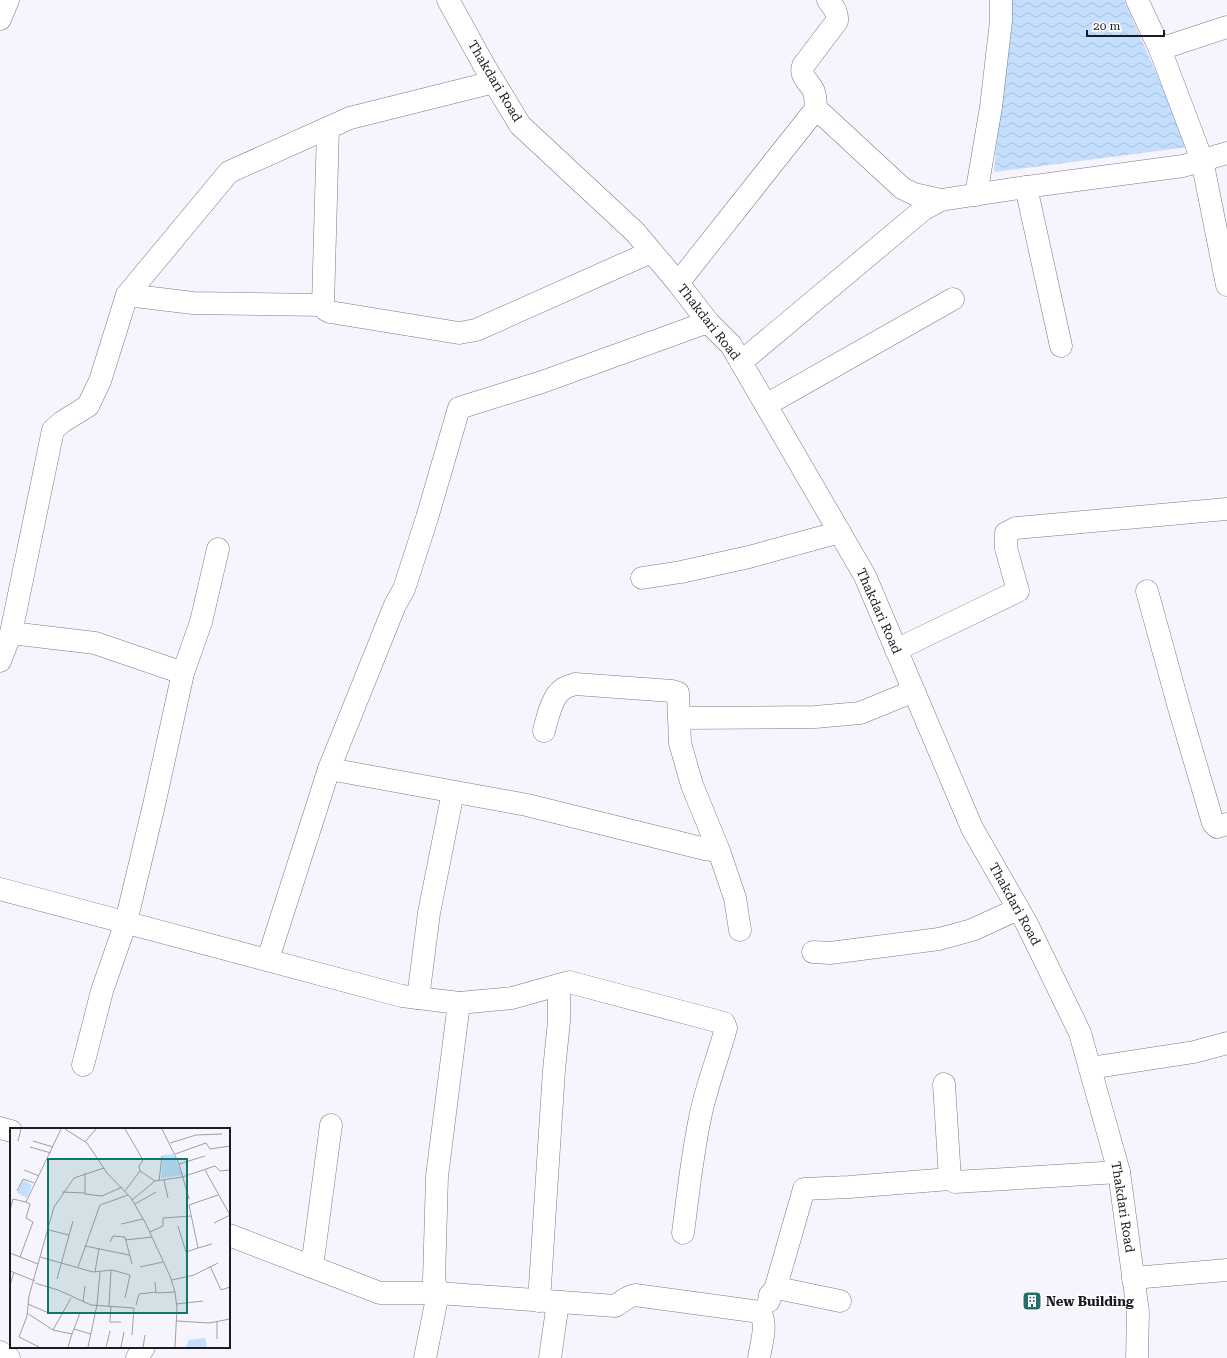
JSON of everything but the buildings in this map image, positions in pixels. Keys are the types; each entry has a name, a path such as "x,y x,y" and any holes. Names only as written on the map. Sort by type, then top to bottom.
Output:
{"street":[{"path":"0,19 8,0"},
{"name":"Thakdari Road","path":"448,0 520,125 635,232 678,283 708,322 731,345 865,576 972,828 1018,909 1080,1033 1119,1172 1138,1312 1137,1358"},
{"path":"816,112 814,91 803,75 802,70 803,66 837,21 836,10 828,0"},
{"path":"976,195 991,107 1001,21 1001,0"},
{"path":"1137,0 1160,49 1202,160 1227,285"},
{"path":"1160,49 1227,27"},
{"path":"0,661 12,633 53,430 62,422 88,406 100,382 127,295 229,172 350,118 494,82"},
{"path":"678,283 811,115 816,112 822,113 902,188 914,194 941,200"},
{"path":"328,128 323,305 326,310 330,312 459,333 476,330 651,252"},
{"path":"741,362 924,209 941,200 1183,166 1227,153"},
{"path":"1026,187 1061,346"},
{"path":"127,295 193,303 323,305"},
{"path":"766,405 953,299"},
{"path":"268,959 329,769 395,605 404,589 427,518 459,408 542,382 708,322"},
{"path":"896,650 1018,591 1006,548 1006,533 1016,528 1227,509"},
{"path":"642,578 681,572 749,557 840,532"},
{"path":"83,1065 102,991 126,922 183,673 201,622 218,549"},
{"path":"1147,591 1213,824 1217,827 1227,824"},
{"path":"12,633 95,643 183,673"},
{"path":"544,731 547,717 556,696 563,688 575,684 672,691 678,693 680,743 692,785 719,851 735,898 740,930"},
{"path":"680,718 815,718 860,713 914,691"},
{"path":"329,769 527,805 705,849 719,851"},
{"path":"418,998 429,913 453,792"},
{"path":"0,889 268,959 402,996 459,1003 512,998 569,982 724,1023 726,1026 700,1119 683,1233"},
{"path":"813,952 830,953 939,939 972,930 1018,909"},
{"path":"550,1358 549,1302 554,1070 559,1021 558,985"},
{"path":"425,1358 438,1293 434,1280 437,1176 459,1003"},
{"path":"1090,1068 1194,1052 1227,1043"},
{"path":"944,1084 950,1179"},
{"path":"312,1267 331,1125"},
{"path":"0,1128 10,1131"},
{"path":"763,1318 770,1296 775,1290 804,1189 950,1179 955,1182 960,1182 1119,1172"},
{"path":"230,1235 380,1293 438,1293 615,1306 620,1304 628,1297 635,1296 760,1312 764,1324 759,1358"},
{"path":"1134,1278 1227,1270"},
{"path":"775,1290 782,1289 840,1301"},
{"path":"137,1358 143,1348"},
{"path":"0,1352 9,1358"}],"water":[{"path":"1009,0 1124,0 1189,147 994,172"}],"place":[{"name":"New Building","path":"1032,1301"}]}
